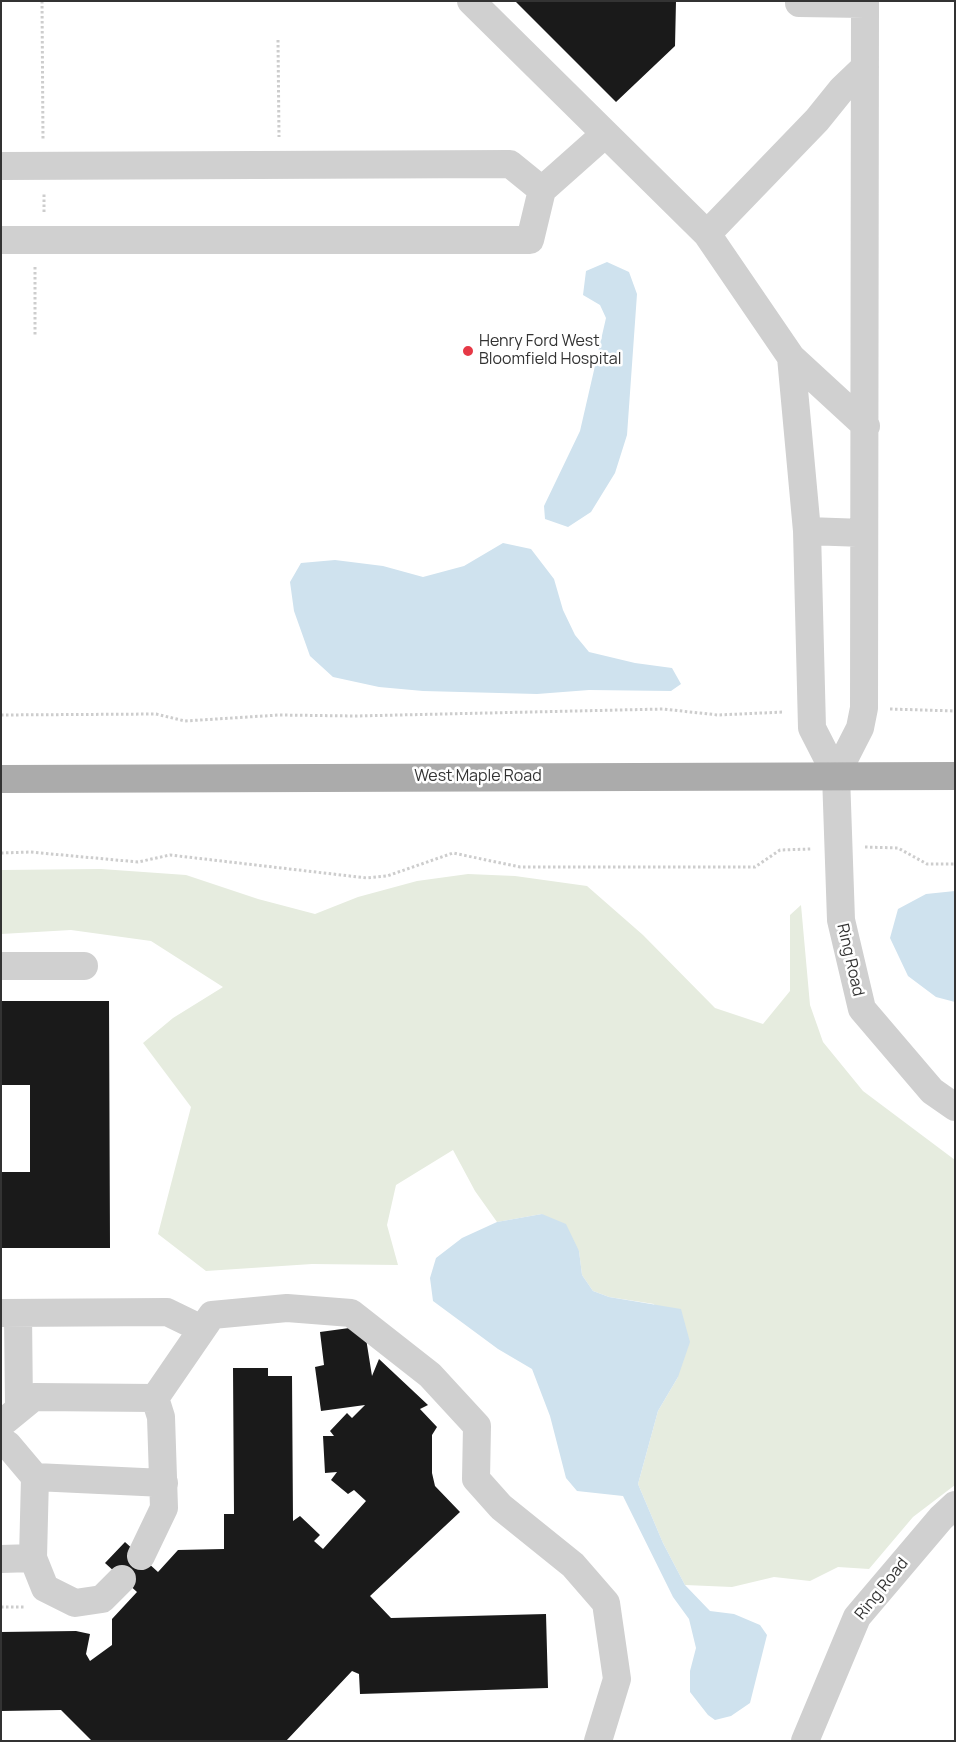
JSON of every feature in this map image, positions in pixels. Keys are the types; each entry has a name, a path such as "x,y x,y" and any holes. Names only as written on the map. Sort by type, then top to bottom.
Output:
{"main road":[{"name":"West Maple Road","path":"1,780 955,776"}],"street":[{"path":"471,1 706,234 791,358 866,426"},
{"path":"799,3 865,3 866,426 864,708 860,728 836,775"},
{"path":"706,234 865,67"},
{"path":"1,240 530,240 542,190 605,134"},
{"path":"1,166 510,164 542,190"},
{"path":"791,358 807,531 812,728 836,775"},
{"path":"807,531 864,533"},
{"name":"Ring Road","path":"836,775 841,920 862,1009 932,1091 955,1107"},
{"path":"1,966 84,966"},
{"path":"155,1398 212,1315 287,1308 351,1313 430,1375 477,1426 476,1479 501,1507 573,1565 606,1603 617,1679 598,1741"},
{"path":"10,1416 10,1313 167,1312 202,1330"},
{"path":"10,1416 34,1397 155,1398"},
{"path":"141,1556 164,1508 161,1417 155,1398"},
{"path":"1,1441 8,1445 34,1477 33,1558 45,1588 75,1603 102,1599 122,1579"},
{"path":"34,1477 164,1483"},
{"name":"Ring Road","path":"805,1741 857,1617 941,1518 955,1505"},
{"path":"1,1559 33,1558"}],"path":[{"path":"277,165 279,137 278,40"},
{"path":"864,708 955,711"},
{"path":"1,715 156,714 185,721 279,715 355,716 663,709 718,715 811,709"},
{"path":"1,853 30,852 138,862 170,855 367,878 387,876 453,853 520,867 756,866 780,850 880,846 898,848 927,864 955,864"},
{"path":"1,1607 26,1607"}],"shaded area":[{"path":"101,869 186,875 258,899 315,914 358,897 417,881 468,874 515,876 587,886 643,935 715,1008 763,1024 790,991 790,915 801,905 810,1005 823,1042 863,1091 955,1160 955,1485 913,1517 869,1569 838,1567 810,1581 774,1577 732,1587 685,1585 663,1543 638,1484 658,1411 678,1377 654,1304 609,1297 593,1291 582,1275 579,1251 542,1214 497,1222 475,1191 453,1150 396,1185 387,1225 398,1265 312,1264 206,1271 158,1234 191,1107 143,1043 173,1018 223,987 151,941 71,930 1,934 1,870"}],"water":[{"path":"607,262 629,272 637,294 627,435 615,473 591,512 568,527 545,519 544,506 580,431 606,318 600,305 583,295 586,271"},
{"path":"503,543 531,549 554,579 563,610 575,635 589,652 635,663 672,668 681,684 671,691 589,690 537,694 423,691 379,687 333,677 310,656 294,611 290,582 301,563 335,560 383,566 423,577 464,566"},
{"path":"955,891 955,1002 936,997 908,976 890,938 898,909 926,894"},
{"path":"542,1214 566,1224 579,1251 582,1275 593,1291 609,1297 681,1309 690,1342 678,1377 658,1411 638,1484 663,1543 685,1585 710,1611 734,1614 760,1625 767,1635 750,1703 731,1716 715,1720 708,1715 690,1692 690,1671 696,1648 689,1619 673,1597 623,1496 577,1491 566,1478 550,1416 532,1369 498,1349 433,1301 430,1278 436,1258 462,1238 497,1222"}],"building":[{"path":"515,1 676,1 675,46 616,102"},
{"path":"1,1001 109,1001 110,1248 1,1248 1,1172 30,1172 30,1085 1,1085"},
{"path":"364,1326 372,1376 379,1359 428,1405 420,1409 437,1427 432,1435 432,1473 435,1486 460,1512 370,1596 391,1618 546,1614 548,1688 360,1694 359,1674 352,1671 286,1741 92,1741 61,1710 1,1711 1,1632 76,1631 90,1634 86,1654 90,1661 112,1645 112,1619 137,1592 105,1563 125,1542 158,1572 178,1550 224,1549 224,1514 234,1514 233,1368 268,1368 268,1376 292,1376 293,1521 300,1516 320,1535 314,1541 323,1549 366,1501 354,1490 348,1494 331,1480 337,1472 325,1473 323,1436 334,1436 330,1431 347,1413 352,1418 365,1405 321,1411 315,1367 324,1365 320,1332"}],"place":[{"name":"Henry Ford West Bloomfield Hospital","path":"468,351"}]}
